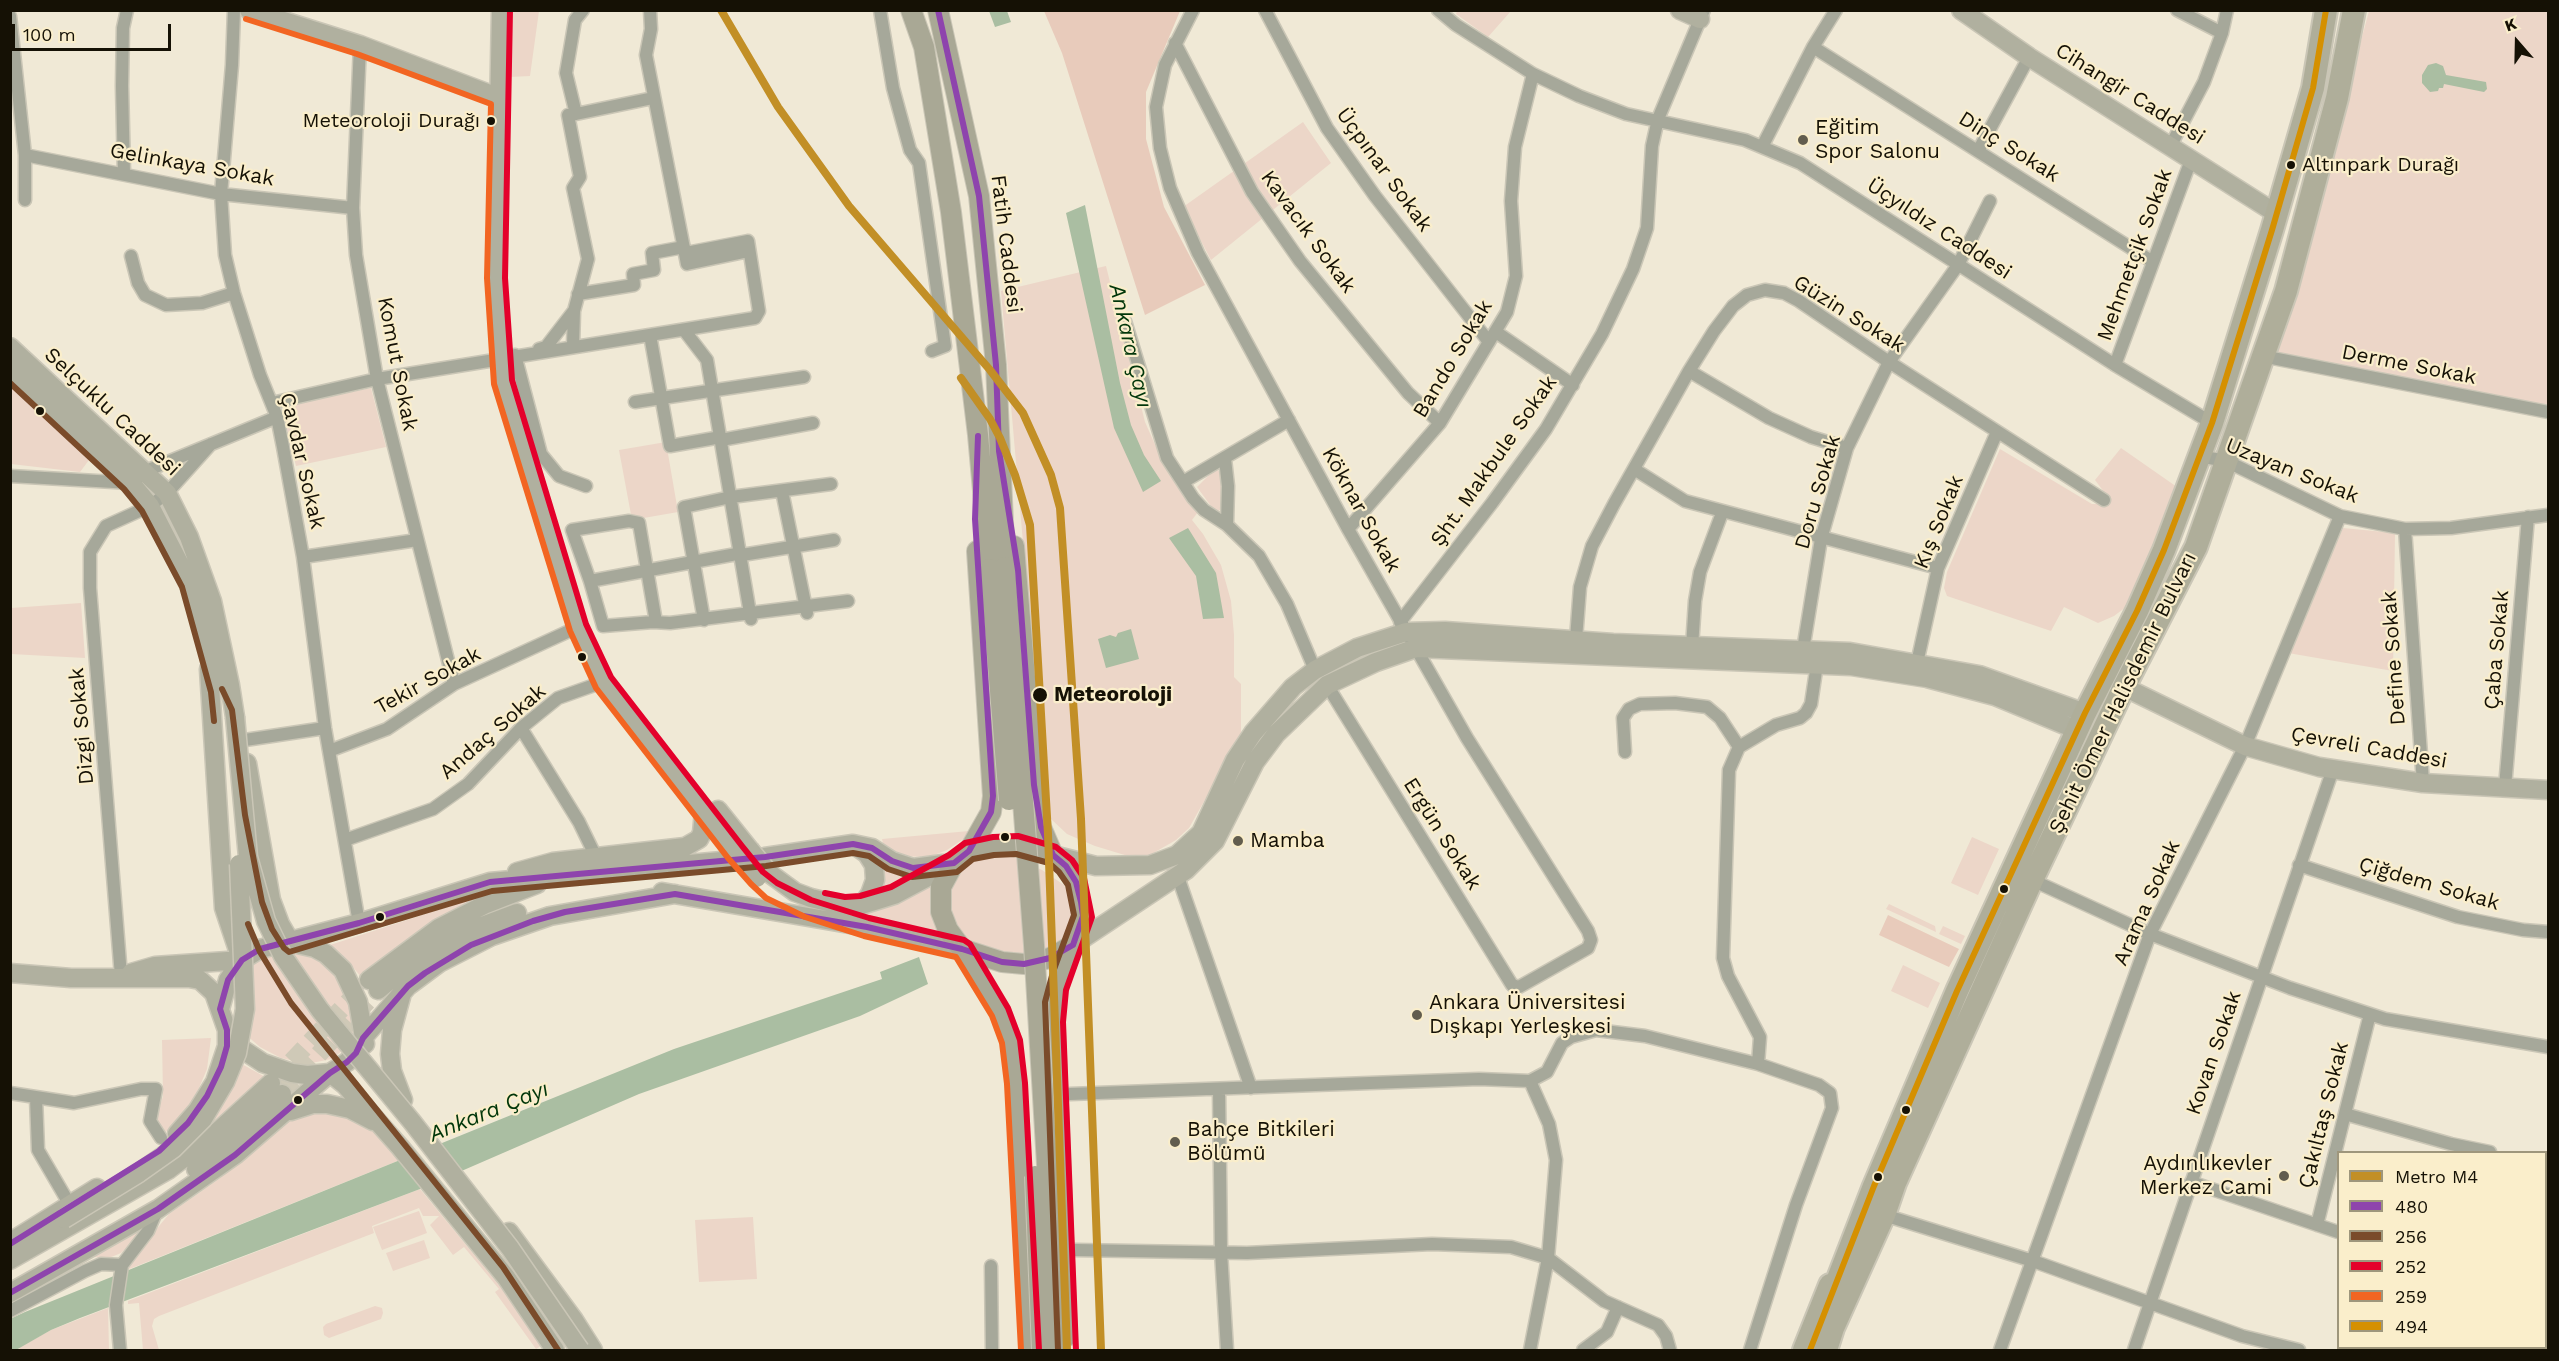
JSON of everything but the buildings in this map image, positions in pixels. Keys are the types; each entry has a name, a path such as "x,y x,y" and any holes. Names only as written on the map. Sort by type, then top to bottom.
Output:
{"highway":[{"name":"Şehit Ömer Halisdemir Bulvarı","path":"1810,1350 1874,1186 1957,991 2081,721 2137,611 2164,550 2212,423 2277,214 2313,88 2326,10"},
{"name":"Şehit Ömer Halisdemir Bulvarı","path":"1826,1350 1833,1328 1884,1215 1895,1183 2032,880 2124,687 2196,547 2286,291 2337,98 2354,10"},
{"path":"1804,1350 1860,1210 1874,1186"}],"main road":[{"path":"249,10 360,45 500,98"},
{"path":"501,10 496,278 508,356 503,382 578,627 603,682 704,812 787,899 867,927"},
{"name":"Fatih Caddesi","path":"911,10 924,47 951,212 978,435 998,568 1034,945 1058,1350"},
{"name":"Fatih Caddesi","path":"938,10 979,196 996,365 999,451 998,568 1030,1052 1042,1350"},
{"path":"1680,10 1702,15"},
{"name":"Cihangir Caddesi","path":"1968,13 2030,57 2277,214"},
{"name":"Selçuklu Caddesi","path":"10,347 146,471 167,493 189,537 212,600 230,685"},
{"name":"Selçuklu Caddesi","path":"10,370 131,483 150,506 190,584 229,717"},
{"path":"978,435 975,519 993,796 990,812 940,887 941,912 948,930 962,949 1008,1028 1016,1083 1020,1139 1030,1350"},
{"path":"999,451 1018,570 1034,785 1041,827 1053,855 1066,866 1076,882 1083,915 1060,975 1054,1003 1067,1350"},
{"path":"490,882 752,862 853,844 872,848 892,861 913,868 961,857 993,846 1017,845 1096,866 1150,865 1177,855 1201,833 1235,760 1253,733 1293,687 1315,670 1403,627 1692,647 1850,652 1979,675 2081,721"},
{"path":"559,876 509,894 439,928 403,952 374,985 469,931 557,902 630,890 675,894 867,927 962,949 1002,962 1024,964 1050,958 1178,877 1215,841 1255,762 1276,734 1327,685 1376,662 1416,648 1609,658 1842,664 1927,678 2081,721"},
{"path":"210,649 208,682 224,907 242,960"},
{"path":"603,682 661,740 752,862 795,892 844,906 862,905 894,895 961,857"},
{"path":"10,1244 17,1238 139,1173 173,1149 203,1119 225,1082 241,1035 245,1009 239,864 229,717 230,685"},
{"path":"230,685 241,707 254,814 270,896 277,918 291,943 315,948 330,957 343,970 358,1002 363,1038 373,1062 551,1288 593,1350"},
{"name":"Çevreli Caddesi","path":"2124,687 2245,746 2333,769 2423,783 2548,790"},
{"path":"229,717 250,869 266,921 284,956 320,1010 413,1123 516,1255 580,1350"},
{"path":"121,976 155,966 242,960 271,945 291,943 358,923 490,882 529,867 685,847 699,839 702,833 704,812"},
{"path":"853,844 867,854 874,865 875,880 870,894 862,905"},
{"path":"239,864 255,916 268,947 298,997 510,1262 568,1350"},
{"path":"10,1293 158,1209 235,1155 330,1073 348,1062 356,1053 363,1038 408,986 439,963 471,945 512,928 565,912 675,894"},
{"path":"224,907 231,915 248,916 260,912 270,896"},
{"path":"220,1009 228,980 242,960"},
{"path":"10,973 71,978 121,976 200,980 214,993 227,1030 227,1046 215,1082 197,1111 176,1136 159,1151 10,1251"},
{"path":"402,994 392,1030 390,1054 392,1071 407,1105"},
{"path":"227,1030 250,1056 276,1069 307,1075 330,1073 360,1100 511,1284 555,1350"},
{"path":"10,1260 177,1163 276,1089 213,1155 179,1182 10,1284"},
{"path":"285,1114 313,1104 327,1104 350,1109 382,1126"}],"street":[{"path":"124,173 123,28 127,10"},
{"name":"Çavdar Sokak","path":"234,10 232,65 221,194 225,255 234,293 260,375 277,417 303,557 325,728 358,923"},
{"path":"576,114 566,73 575,20 583,10"},
{"path":"650,10 651,29 646,55 686,255"},
{"path":"880,10 893,88 910,150 919,163 945,346 932,351"},
{"name":"Köknar Sokak","path":"1193,10 1165,65 1156,106 1160,148 1170,188 1198,253 1348,530 1467,738 1588,931 1591,940 1588,948 1532,980"},
{"name":"Üçpınar Sokak","path":"1265,10 1327,128 1376,196 1492,337 1573,385"},
{"path":"1762,147 1813,47 1836,10"},
{"path":"2177,10 2222,33"},
{"path":"2170,147 2204,82 2222,33 2227,10"},
{"name":"Üçyıldız Caddesi","path":"1442,12 1533,74 1579,96 1626,114 1658,119 1745,140 1800,163 1958,265 2212,423"},
{"name":"Şht. Makbule Sokak","path":"1403,627 1546,429 1602,334 1633,269 1647,228 1652,146 1658,119 1702,15"},
{"path":"10,16 25,155 25,200"},
{"name":"Kavacık Sokak","path":"1175,43 1252,192 1300,261 1408,393 1440,423"},
{"name":"Komut Sokak","path":"360,45 354,208 356,255 376,379 454,684"},
{"name":"Dinç Sokak","path":"1813,47 2153,262"},
{"path":"1978,151 2030,57"},
{"name":"Bando Sokak","path":"1348,530 1440,423 1507,312 1516,276 1511,201 1515,147 1533,74"},
{"path":"573,346 574,311 588,259 573,188 580,177 568,115 653,98"},
{"name":"Gelinkaya Sokak","path":"25,155 221,194 354,208"},
{"name":"Mehmetçik Sokak","path":"2115,364 2191,160"},
{"name":"Doru Sokak","path":"1803,650 1821,539 1847,448 1889,362 1958,265 1990,201"},
{"path":"272,403 376,379 755,318 759,311 748,246 686,255 652,253 654,270 633,274 634,285 578,294"},
{"path":"131,256 138,283 145,295 166,306 202,303 234,293"},
{"name":"Güzin Sokak","path":"1576,639 1580,587 1592,546 1689,371 1733,306 1747,295 1765,290 1784,293 1799,301 1889,362 2104,500"},
{"path":"528,350 546,347 574,311"},
{"path":"1125,321 1167,458 1204,510 1227,525 1259,556 1287,604 1315,670"},
{"path":"684,330 706,360 742,554 751,617"},
{"path":"650,335 670,446 813,423"},
{"path":"508,356 541,454 558,476 586,486"},
{"name":"Derme Sokak","path":"2262,356 2548,412"},
{"path":"1689,371 1769,418 1811,437 1847,448"},
{"path":"636,402 804,377"},
{"path":"10,476 131,483 146,471 277,417"},
{"path":"1184,482 1289,420"},
{"name":"Kış Sokak","path":"1917,663 1938,568 1997,432"},
{"name":"Dizgi Sokak","path":"121,976 90,588 90,552 106,526 150,506 167,493 212,444"},
{"name":"Uzayan Sokak","path":"2199,456 2226,461 2340,516 2405,529 2451,528 2548,515"},
{"path":"1225,459 1227,525"},
{"path":"1634,469 1685,501 1722,513 1938,568"},
{"path":"704,620 684,507 731,497 831,484"},
{"path":"782,490 806,610"},
{"path":"1692,647 1695,601 1700,572 1722,513"},
{"name":"Arama Sokak","path":"2001,1350 2150,934 2245,746 2340,516"},
{"name":"Çaba Sokak","path":"2505,787 2528,517"},
{"path":"657,622 639,523 629,521 572,530 603,626 751,617 848,602"},
{"name":"Define Sokak","path":"2405,529 2423,783"},
{"path":"303,557 417,540"},
{"path":"590,581 834,540"},
{"name":"Tekir Sokak","path":"329,751 387,729 454,684 578,627"},
{"path":"1758,1064 1760,1037 1728,976 1723,958 1729,770 1739,747 1776,725 1800,718 1806,713 1811,704 1817,664"},
{"name":"Andaç Sokak","path":"345,840 432,809 468,784 521,728 558,698 603,682"},
{"name":"Ergün Sokak","path":"1327,685 1512,986 1519,987 1532,980"},
{"path":"1625,752 1623,718 1629,709 1640,704 1675,703 1707,707 1720,718 1739,747"},
{"path":"245,740 325,728"},
{"path":"521,728 579,822 596,857"},
{"name":"Kovan Sokak","path":"2134,1350 2333,769"},
{"name":"Çiğdem Sokak","path":"2300,865 2458,917 2523,930 2548,932"},
{"path":"1178,877 1251,1088"},
{"path":"2032,880 2150,934 2290,988 2370,1014 2465,1034 2548,1047"},
{"name":"Çakıltaş Sokak","path":"2317,1225 2370,1014"},
{"path":"1070,1095 1479,1079 1530,1081 1546,1072 1562,1043 1583,1032 1596,1030 1645,1036 1758,1064 1819,1085 1830,1093 1833,1102 1796,1205 1750,1350"},
{"path":"1530,1081 1549,1124 1556,1160 1548,1258 1530,1350"},
{"path":"10,1093 74,1103 125,1092 156,1089 150,1121 161,1138"},
{"path":"1219,1089 1221,1252 1227,1350"},
{"path":"36,1098 38,1150 67,1212"},
{"path":"2344,1114 2451,1144 2485,1151"},
{"path":"2191,1182 2337,1232"},
{"path":"120,1350 116,1305 122,1269 148,1231 158,1209"},
{"path":"1884,1215 2033,1261 2242,1336 2299,1350"},
{"path":"1075,1250 1221,1252 1432,1244 1511,1247 1548,1258 1604,1301 1658,1325 1666,1336 1670,1350"},
{"path":"10,1311 101,1264 122,1269"},
{"path":"991,1266 992,1350"},
{"path":"1583,1350 1607,1332 1618,1307"}],"shaded area":[{"path":"1457,10 1511,11 1488,37 1456,14"},
{"path":"508,11 539,11 530,76 509,77"},
{"path":"989,11 1007,11 1011,22 995,27"},
{"path":"1044,11 1180,11 1146,92 1146,139 1164,207 1205,285 1145,315 1062,53"},
{"path":"2369,11 2548,11 2548,412 2262,356 2321,190"},
{"path":"2436,63 2443,66 2446,75 2486,82 2487,89 2484,92 2444,84 2443,88 2439,88 2438,91 2430,92 2422,83 2422,75 2428,65"},
{"path":"1303,122 1331,163 1211,260 1183,207"},
{"path":"1085,205 1120,383 1131,425 1144,455 1161,481 1143,492 1114,428 1066,213"},
{"path":"1106,266 1145,422 1165,467 1198,512 1192,520 1221,565 1231,601 1234,677 1241,684 1241,736 1189,828 1176,840 1150,855 1128,856 1067,834 1051,819 1046,805 1001,291"},
{"path":"10,383 89,460 80,472 11,464"},
{"path":"371,388 386,447 296,466 283,413 289,405"},
{"path":"666,442 678,512 632,520 619,450"},
{"path":"2121,448 2177,487 2147,570 2126,607 2114,616 2098,623 2064,607 2051,631 1947,596 1944,588 1947,572 2000,449 2092,504 2101,504 2107,496 2095,480"},
{"path":"1218,470 1223,478 1222,508 1216,513 1197,487 1211,473"},
{"path":"1188,528 1216,573 1224,618 1203,619 1196,576 1169,538"},
{"path":"2343,528 2395,533 2393,671 2288,653"},
{"path":"81,603 85,658 11,654 11,608"},
{"path":"1131,629 1139,659 1106,668 1098,639 1110,635 1116,637 1118,633"},
{"path":"969,831 965,838 947,850 929,857 895,856 884,847 882,839"},
{"path":"1972,837 1999,849 1978,895 1951,883"},
{"path":"1007,854 1042,870 1064,885 1071,898 1073,914 1067,936 1059,945 1042,953 1023,955 984,950 967,942 955,929 948,909 948,895 956,876 965,866 984,855"},
{"path":"878,862 891,871 916,878 877,897"},
{"path":"931,880 940,936 861,918 861,914 890,906"},
{"path":"509,887 362,978 330,945"},
{"path":"1889,904 1935,926 1936,932 1886,909"},
{"path":"1888,915 1959,949 1949,967 1879,935"},
{"path":"1943,926 1965,936 1961,944 1939,934"},
{"path":"287,950 306,953 324,965 339,981 353,1009 356,1034 348,1047 331,1059 307,1064 281,1058 260,1047 245,1034 236,1009 237,984 246,968 261,956"},
{"path":"919,957 928,984 860,1016 639,1094 420,1189 80,1318 51,1330 16,1350 11,1350 10,1319 25,1312 674,1049 882,979 880,972"},
{"path":"1903,965 1940,983 1928,1008 1891,991"},
{"path":"211,1038 207,1069 199,1088 185,1113 166,1132 156,1119 163,1096 162,1040"},
{"path":"240,1063 267,1078 194,1140 222,1105 233,1085"},
{"path":"311,1110 346,1115 377,1132 400,1160 127,1270 135,1255 169,1214 219,1179 295,1116"},
{"path":"420,1189 509,1297 541,1346 536,1349 495,1292 499,1289 464,1247 453,1255 430,1225 439,1216 423,1216 419,1208 372,1226 374,1233 159,1316 154,1319 152,1326 159,1350 143,1350 139,1303 128,1304 128,1301"},
{"path":"419,1211 427,1233 382,1250 373,1227"},
{"path":"753,1217 757,1279 699,1282 695,1220"},
{"path":"140,1229 137,1238 121,1253 109,1258 92,1257"},
{"path":"424,1240 430,1258 393,1271 386,1253"},
{"path":"375,1306 382,1308 381,1319 329,1338 324,1335 323,1327 326,1324"},
{"path":"108,1308 109,1350 22,1350 18,1348 51,1330"},
{"path":"2376,1349 2432,1349 2432,1350"}],"pier":[{"path":"433,1144 458,1175 436,1185 410,1153"}],"tunnel":[{"path":"273,1081 369,980"},
{"path":"282,1094 378,990"}],"metro line":[{"name":"M4","path":"721,10 778,107 849,206 990,370 1023,413 1051,475 1060,508 1081,819 1101,1350"},
{"name":"M4","path":"961,378 990,419 1000,438 1015,475 1030,525 1048,834 1067,1350"}],"transit line":[{"name":"252","path":"510,10 505,278 512,380 586,624 611,677 763,872 777,883 811,900 869,918 964,940 970,944 1008,1008 1020,1040 1025,1083 1039,1350"},
{"name":"480","path":"10,1293 158,1209 235,1155 330,1073 347,1062 356,1053 363,1038 408,986 425,973 471,945 533,921 565,912 675,894 867,927 962,949 1002,962 1024,964 1050,958 1073,945 1083,916 1081,902 1076,882 1066,866 1053,855 1041,827 1034,785 1018,570 999,451 996,365 979,196 938,10"},
{"name":"494","path":"1810,1350 1874,1186 1957,991 2085,713 2137,611 2164,550 2212,423 2272,230 2313,88 2326,10"},
{"name":"259","path":"246,19 357,54 491,104 487,278 494,384 570,631 596,688 728,858 766,898 805,917 864,936 956,957 992,1016 1002,1043 1007,1084 1021,1350"},
{"name":"256","path":"10,383 124,489 142,511 182,587 211,692 214,721"},
{"name":"480","path":"10,1244 159,1151 188,1123 207,1096 221,1067 227,1046 227,1030 220,1009 228,980 242,960 260,949 359,923 490,882 765,857 853,844 872,848 892,861 913,868 954,863 969,851 991,812 993,796 975,519 978,436"},
{"name":"256","path":"222,689 232,710 245,815 262,902 272,929 289,952 492,891 766,866 853,853 869,856 888,869 912,877 957,872 973,859 994,855 1016,854 1049,863 1068,885 1074,915 1053,972 1045,1002 1058,1350"},
{"name":"252","path":"825,893 845,897 860,896 891,887 949,855 965,843 993,837 1018,836 1056,847 1072,860 1084,878 1092,917 1066,990 1063,1022 1076,1350"},
{"name":"256","path":"248,924 260,952 291,1003 503,1267 558,1350"}],"place":[{"name":"Meteoroloji Durağı","path":"491,121"},
{"name":"Eğitim Spor Salonu","path":"1803,140"},
{"name":"Altınpark Durağı","path":"2291,165"},
{"name":"Meteoroloji","path":"1040,695"},
{"name":"Mamba","path":"1238,841"},
{"name":"Ankara Üniversitesi Dışkapı Yerleşkesi","path":"1417,1015"},
{"name":"Bahçe Bitkileri Bölümü","path":"1175,1142"},
{"name":"Aydınlıkevler Merkez Cami","path":"2284,1176"}],"water label":[{"name":"Ankara Çayı","path":"1130,346"},
{"name":"Ankara Çayı","path":"489,1112"}]}
